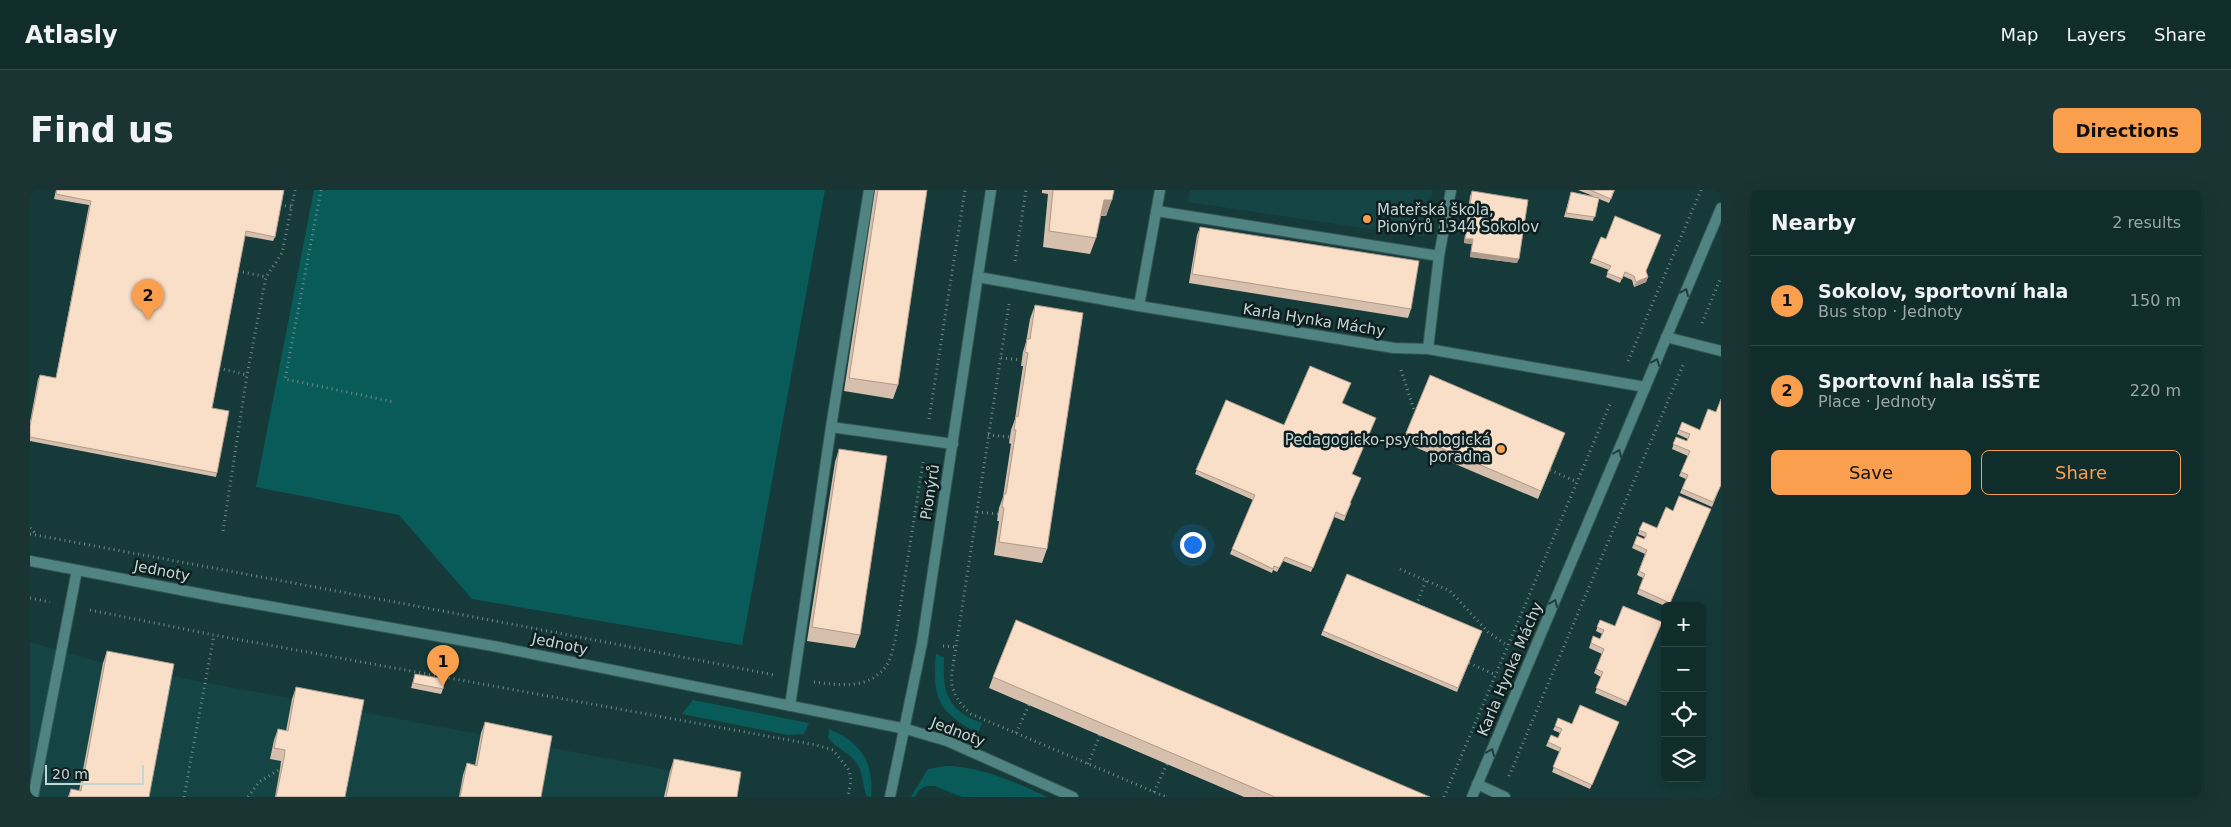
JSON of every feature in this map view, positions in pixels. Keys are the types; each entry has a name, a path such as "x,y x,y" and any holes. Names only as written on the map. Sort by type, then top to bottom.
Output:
{"street":[{"path":"790,706 831,427 869,190"},
{"name":"Pionýrů","path":"890,797 906,729 922,643 991,190"},
{"path":"1139,306 1160,190"},
{"path":"1428,348 1439,256 1452,190"},
{"name":"Karla Hynka Máchy","path":"1472,797 1721,208"},
{"path":"1157,211 1439,256"},
{"name":"Karla Hynka Máchy","path":"978,277 1394,348 1428,348 1645,387"},
{"path":"1666,337 1693,342 1721,351"},
{"path":"831,427 953,444"},
{"name":"Jednoty","path":"30,561 222,598 493,646 906,729 947,741 1073,797"},
{"path":"32,797 77,570"},
{"path":"1477,784 1503,796"}],"path":[{"path":"223,531 247,375 266,277 282,253 294,190"},
{"path":"321,190 285,379 394,402"},
{"path":"828,683 844,686 859,684 877,677 887,664 895,640 965,190"},
{"path":"1026,190 953,662 952,690 959,703 971,714 1166,797"},
{"path":"1444,797 1701,190"},
{"path":"280,205 291,207"},
{"path":"238,271 266,277"},
{"path":"1503,796 1721,277"},
{"path":"1394,348 1415,413"},
{"path":"1001,358 1021,360"},
{"path":"219,368 247,375"},
{"path":"988,435 1010,437"},
{"path":"1550,470 1577,482"},
{"path":"977,512 998,514"},
{"path":"30,528 38,535"},
{"path":"30,534 227,572 452,612 794,679"},
{"path":"1400,569 1450,591 1488,632 1508,646"},
{"path":"1415,608 1426,581"},
{"path":"30,598 214,635 816,745 833,750 849,770 851,780 848,797"},
{"path":"184,797 214,635"},
{"path":"1469,663 1496,675"},
{"path":"1016,733 1029,705"},
{"path":"1088,764 1100,735"},
{"path":"1154,792 1167,764"},
{"path":"248,797 259,782 280,769"}],"shaded area":[{"path":"314,190 825,190 742,645 472,599 399,515 256,487"},
{"name":"Mateřská škola, Pionýrů 1344 Sokolov","path":"1190,190 1432,190 1424,237 1188,202"},
{"path":"30,642 103,663 737,783 735,797 30,797"},
{"path":"936,654 944,657 944,680 949,698 961,712 982,723 978,733 954,718 941,703 935,683"},
{"path":"693,700 809,723 804,734 788,735 682,714"},
{"path":"829,729 849,740 863,755 870,773 871,797 867,796 865,792 858,765 852,757 828,738"},
{"path":"945,766 984,772 1047,797 962,797 935,786 926,786 919,790 915,797 911,797 928,769"}],"building":[{"path":"57,190 284,190 275,237 246,231 212,408 229,411 217,473 30,437 30,426 40,375 56,378 91,201 56,194"},
{"path":"878,190 927,190 898,385 849,378"},
{"path":"1053,190 1114,190 1112,200 1104,200 1096,238 1049,231"},
{"path":"1590,190 1614,190 1611,199"},
{"path":"1472,191 1528,200 1519,259 1471,252 1473,239 1465,239"},
{"path":"1571,192 1599,198 1595,217 1566,213"},
{"path":"1615,216 1661,235 1646,271 1648,277 1636,282 1634,276 1625,272 1622,279 1607,273 1611,266 1592,258 1601,237 1606,239"},
{"path":"1200,227 1419,261 1411,309 1192,274"},
{"path":"1035,305 1083,313 1047,549 999,542 1004,508 1002,507 1004,494 1006,494 1016,430 1014,430 1016,416 1018,417 1028,353 1025,352 1027,339 1030,339"},
{"path":"1310,366 1351,383 1342,403 1376,418 1352,474 1361,478 1351,503 1345,516 1336,512 1313,568 1285,557 1279,568 1274,566 1273,569 1232,549 1255,495 1196,470 1226,400 1284,425"},
{"path":"1430,375 1565,433 1541,491 1406,433"},
{"path":"1721,399 1721,485 1713,502 1682,489 1688,475 1681,472 1690,451 1673,444 1676,437 1687,441 1690,434 1679,430 1682,422 1700,430 1708,409 1716,412"},
{"path":"839,449 887,456 860,635 812,627"},
{"path":"1679,496 1711,509 1670,602 1668,602 1639,589 1645,574 1639,571 1647,550 1634,544 1637,536 1644,539 1646,536 1646,533 1639,530 1643,522 1657,528 1666,507 1673,511"},
{"path":"1347,574 1482,631 1458,688 1323,631"},
{"path":"1623,606 1661,622 1628,702 1596,688 1603,672 1596,669 1604,649 1591,643 1593,636 1600,639 1604,630 1597,627 1600,620 1615,626"},
{"path":"1016,620 1430,797 1275,797 993,677"},
{"path":"107,651 174,664 149,797 69,797 71,789 81,791"},
{"path":"415,674 445,679 443,689 413,683"},
{"path":"296,687 364,700 345,797 276,797 285,750 274,748 278,729 288,731"},
{"path":"1580,705 1619,722 1592,785 1553,767 1561,748 1548,742 1551,735 1558,738 1562,729 1555,726 1558,718 1572,724"},
{"path":"485,722 552,736 541,797 460,797 467,763 477,766"},
{"path":"674,759 741,772 737,797 666,797"}],"place":[{"name":"Mateřská škola, Pionýrů 1344 Sokolov","path":"1367,219"},
{"name":"Sportovní hala ISŠTE","path":"148,320"},
{"name":"Pedagogicko-psychologická poradna","path":"1501,449"},
{"name":"Sokolov, sportovní hala","path":"443,686"}]}
